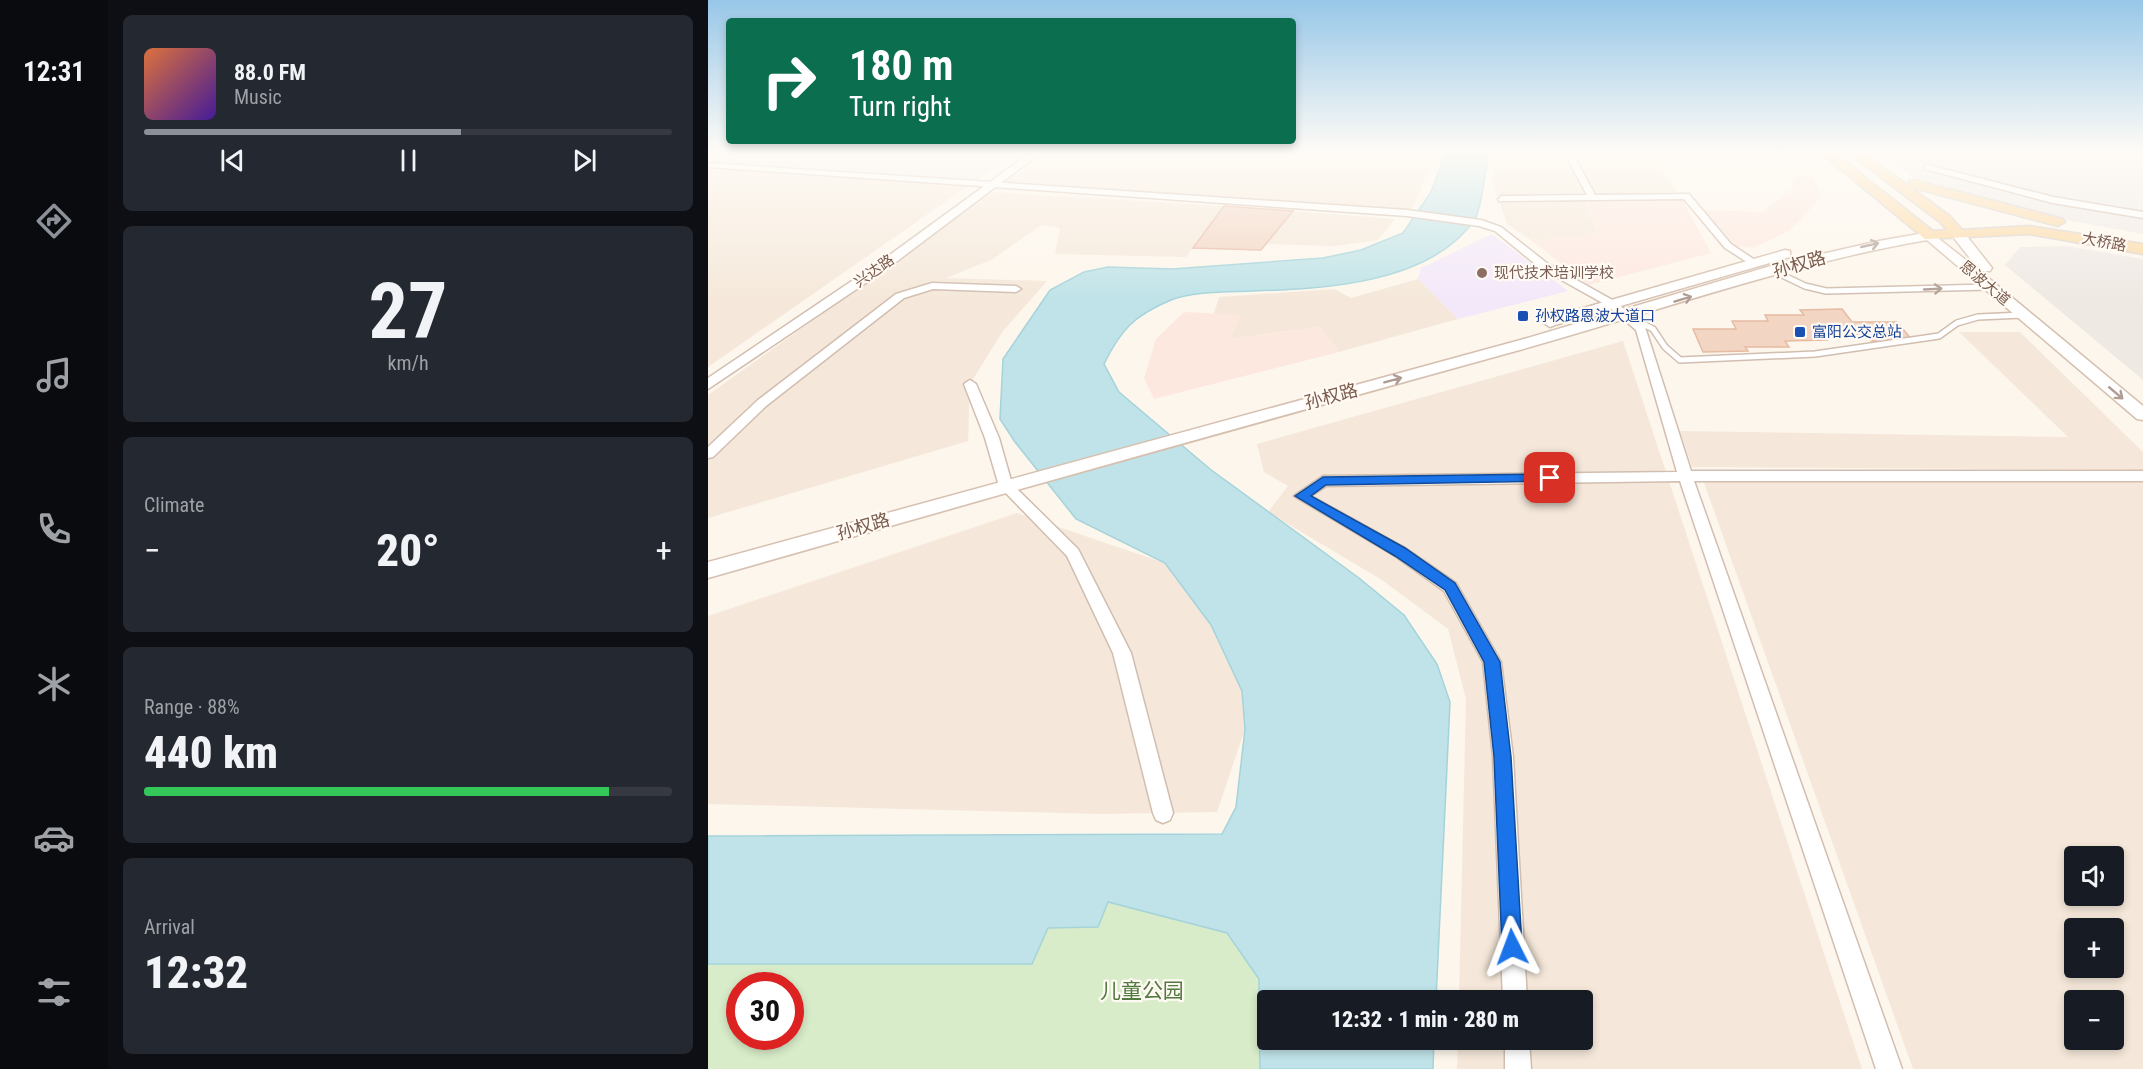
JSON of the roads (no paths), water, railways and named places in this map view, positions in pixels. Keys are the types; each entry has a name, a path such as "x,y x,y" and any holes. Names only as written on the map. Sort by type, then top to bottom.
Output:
{"main road":[{"name":"恩波大道","path":"1889,202 2143,415"},
{"name":"恩波大道","path":"1922,202 1945,219 1977,261 2143,398"},
{"path":"1937,202 1948,211 1945,219"},
{"path":"1983,202 2069,224"},
{"name":"孙权路","path":"1193,428 1753,262 1859,234 1945,219"},
{"name":"大桥路","path":"1945,219 2027,219 2069,224 2143,239"},
{"name":"大桥路","path":"1957,233 2029,230 2143,249"},
{"name":"孙权路","path":"708,556 1627,316 1774,271 1876,244 1957,233"},
{"name":"孙权路","path":"708,570 1005,480"}],"street":[{"name":"兴达路","path":"708,385 884,265 969,202"},
{"path":"1235,202 1407,213 1481,223 1498,229 1544,266 1612,304 1641,329 1685,477 1889,1069"},
{"path":"1692,202 1728,246 1753,262"},
{"path":"2064,202 2143,215"},
{"path":"708,454 762,403 900,296 932,286 1016,289"},
{"path":"970,384 1005,480 1073,553 1122,653 1163,813"},
{"path":"1515,990 1503,757 1492,662 1450,586 1400,552 1301,496 1323,481 2143,476"},
{"path":"1517,1050 1518,1069"}],"lane":[{"path":"1774,271 1805,286 1826,291 1989,286"},
{"path":"1627,316 1653,329 1665,347 1680,360 1815,354 1939,336 1950,324 1971,318 2023,315"}],"water":[{"path":"1424,202 1481,202 1475,219 1456,241 1432,257 1404,270 1374,279 1311,288 1211,292 1171,300 1148,311 1130,324 1104,364 1119,392 1210,469 1359,578 1404,615 1437,664 1450,702 1436,990 1259,990 1259,979 1227,933 1108,902 1098,927 1048,928 1032,964 708,964 708,836 1222,834 1236,807 1245,729 1242,691 1211,625 1165,563 1076,519 1015,442 1000,419 1003,359 1050,290 1084,272 1108,267 1172,269 1323,258 1361,250 1403,233"},
{"path":"1260,1050 1434,1050 1433,1069 1260,1069"}],"place":[{"name":"现代技术培训学校","path":"1482,273"},
{"name":"孙权路恩波大道口","path":"1523,316"},
{"name":"富阳公交总站","path":"1800,332"}],"park label":[{"name":"儿童公园","path":"1142,991"}]}
